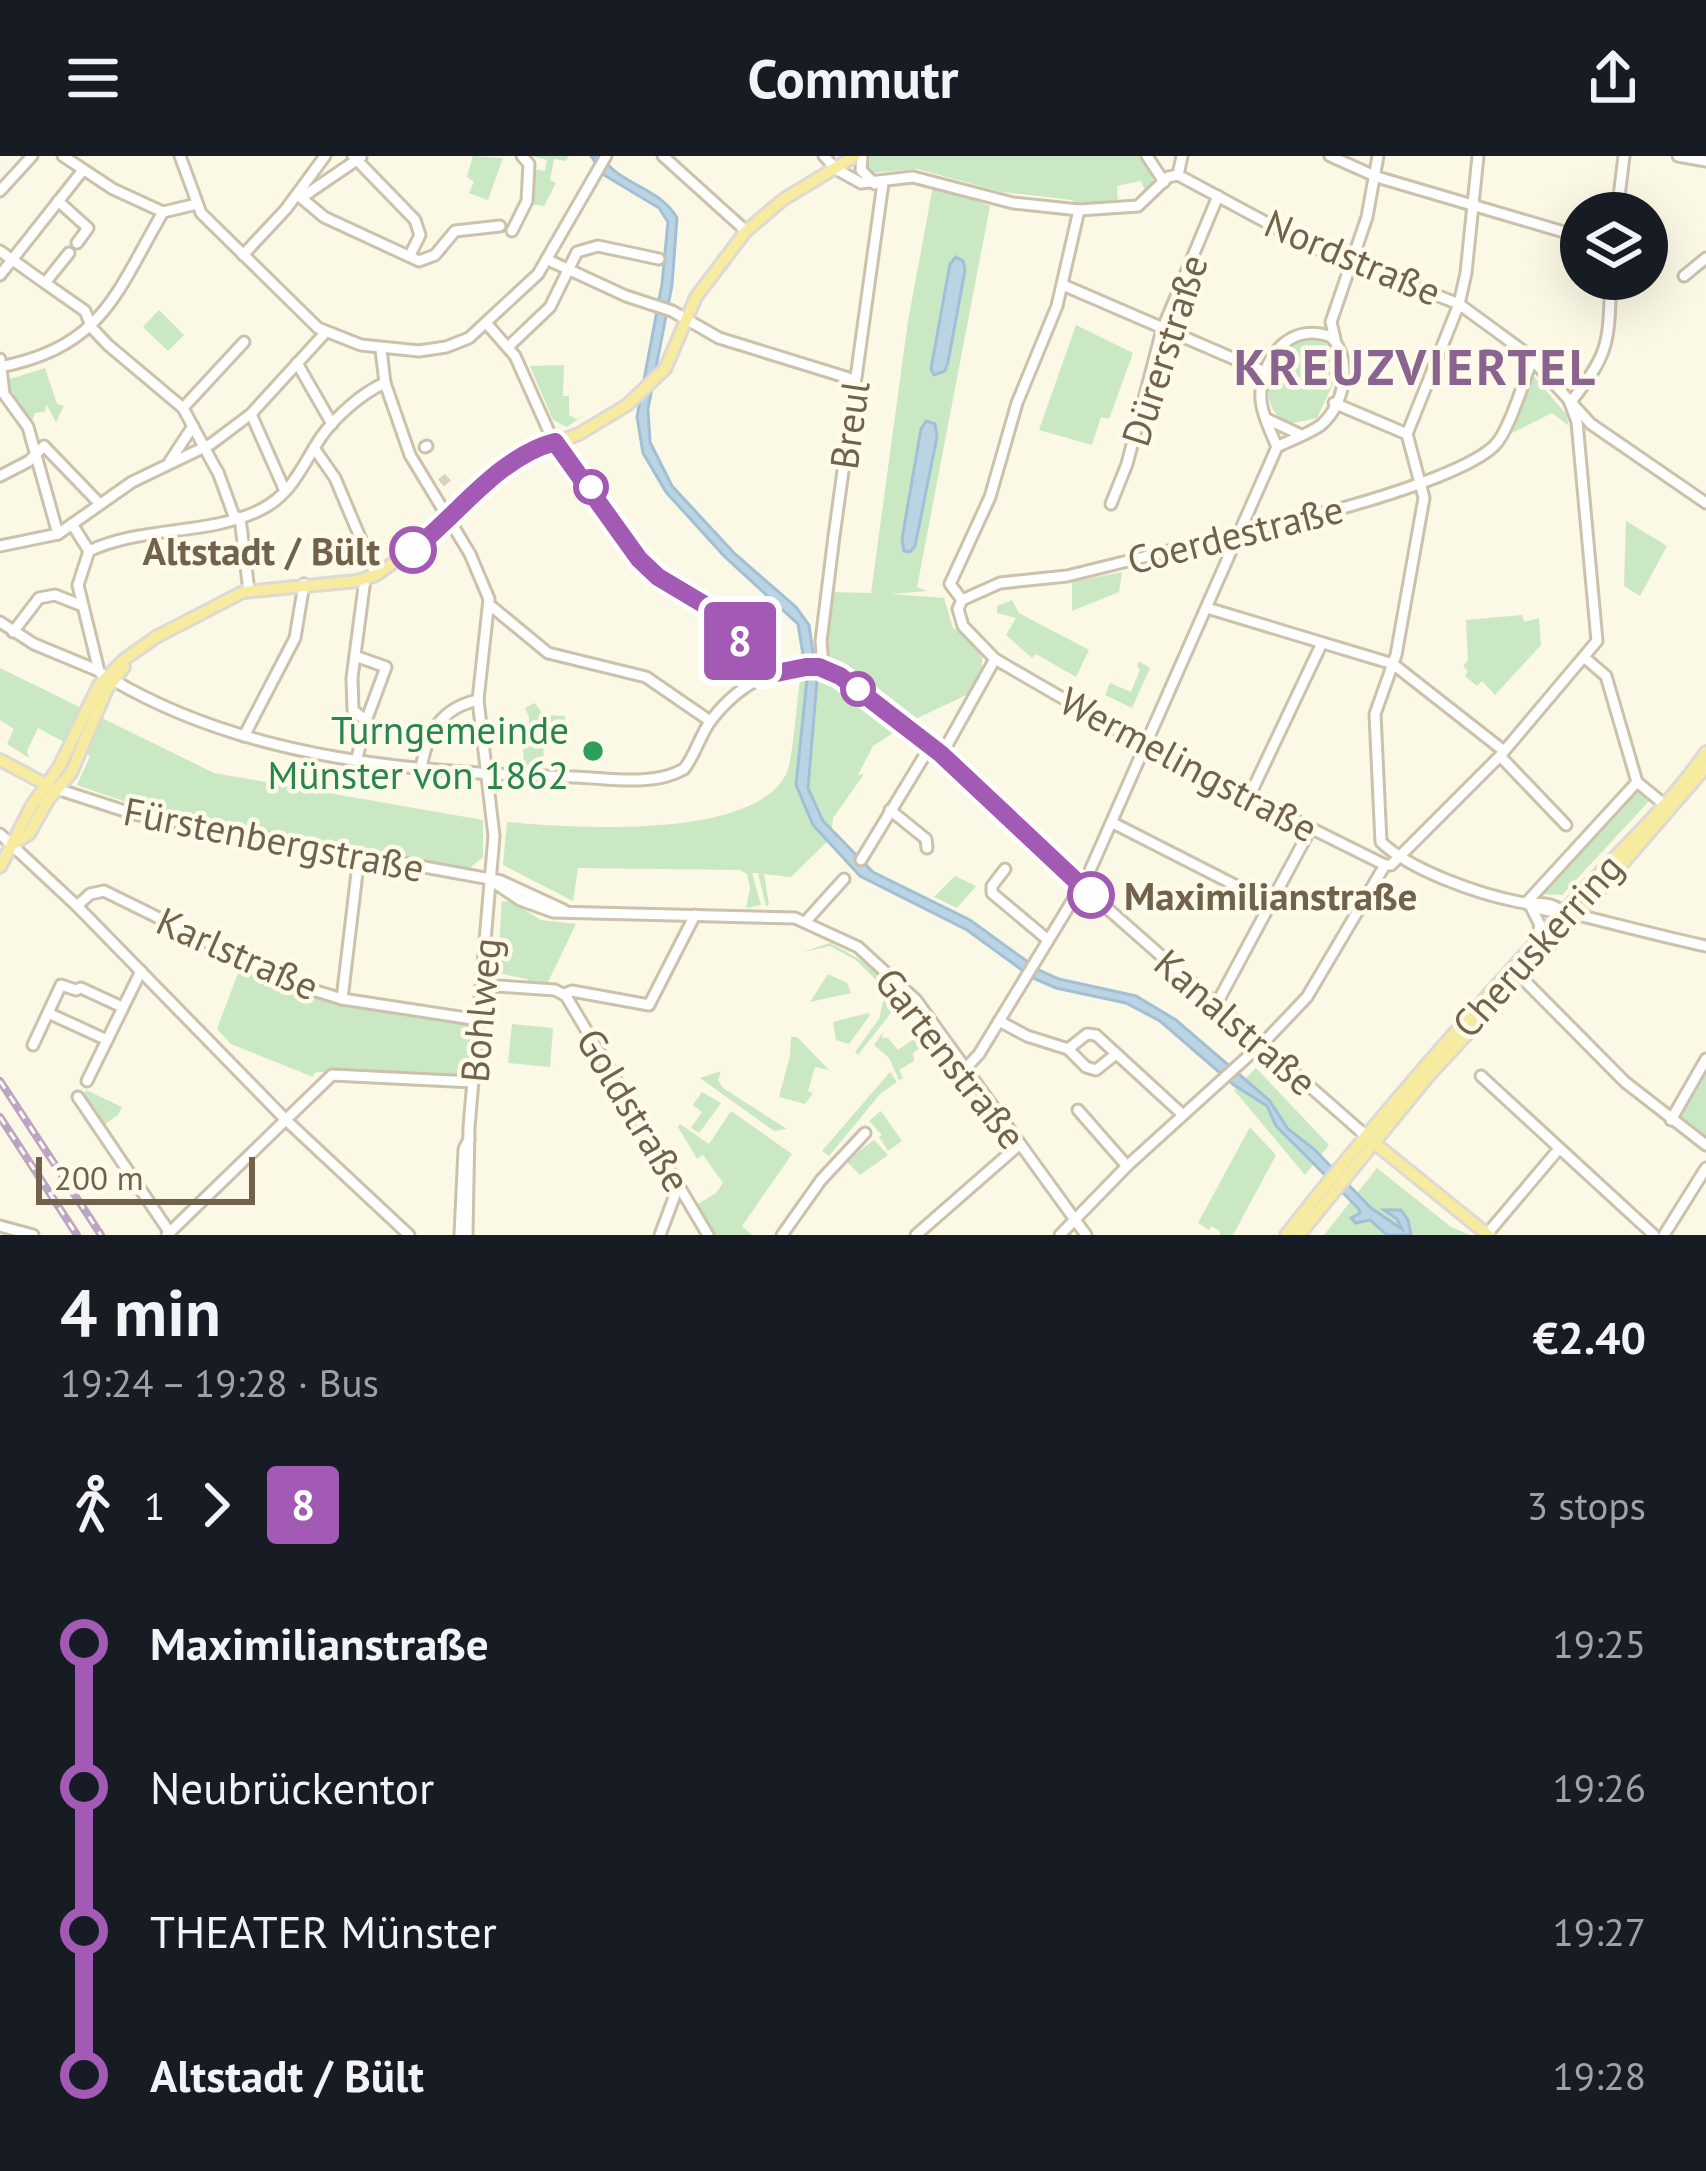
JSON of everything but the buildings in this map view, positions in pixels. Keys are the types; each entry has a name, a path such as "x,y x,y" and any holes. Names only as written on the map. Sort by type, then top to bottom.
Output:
{"main road":[{"path":"0,867 13,844 28,834 52,787 74,766 106,676 136,651 249,591 371,577 526,454 553,438 591,427 649,388 669,362 706,281 746,231 784,199 859,156"},
{"name":"Cheruskerring","path":"1368,1138 1563,912 1665,805 1706,752"},
{"path":"0,760 52,787"},
{"name":"Cheruskerring","path":"1368,1138 1578,915 1706,767"},
{"path":"1286,1235 1368,1138"},
{"name":"Kanalstraße","path":"1368,1138 1487,1234"},
{"path":"1299,1235 1325,1193"}],"street":[{"path":"1,188 32,156"},
{"path":"180,156 203,216 243,255 325,333 381,350 436,349 462,342 487,324 548,260 602,161"},
{"path":"243,255 300,196 325,156"},
{"path":"512,231 527,201 529,162 522,156"},
{"path":"663,156 746,231"},
{"path":"824,156 861,183 913,177 1013,203 1079,210 1138,206 1178,175 1182,156"},
{"path":"859,156 861,170 879,183"},
{"path":"1147,156 1164,182"},
{"path":"1330,156 1377,177 1560,231"},
{"path":"965,1069 1082,885 1277,447 1325,421 1334,403 1346,370 1331,322 1377,177 1378,156"},
{"path":"1478,156 1459,304 1407,434 1424,498 1393,664 1375,714 1381,842 1398,858 1528,905 1706,946"},
{"path":"1620,192 1624,156"},
{"path":"1678,156 1706,161"},
{"path":"66,157 163,212 197,204"},
{"path":"300,196 358,157 362,170 415,220 420,236 410,255"},
{"path":"0,275 83,170"},
{"name":"Nordstraße","path":"1178,175 1298,240 1459,304 1532,360 1610,438 1706,503"},
{"name":"Breul","path":"815,667 879,183"},
{"path":"300,196 325,217 416,260 431,258 457,230 500,226"},
{"name":"Dürerstraße","path":"1111,504 1127,464 1162,329 1218,196"},
{"path":"58,201 88,228 77,243"},
{"path":"941,754 995,659 963,626 958,609 962,600 950,584 990,497 1017,404 1063,285 1079,210"},
{"path":"55,531 28,427 4,394 1,364 44,353 92,328 163,212"},
{"path":"508,347 550,308 577,252 598,246 659,259"},
{"path":"0,251 14,255 85,311 92,328 183,408 206,446 234,516 240,518"},
{"path":"47,280 69,254"},
{"path":"1684,276 1706,258"},
{"path":"548,260 662,308 719,338 855,380"},
{"path":"1063,285 1267,374"},
{"path":"1060,1235 1306,997 1385,866 1502,753 1597,641 1577,422 1570,403 1602,362 1610,300"},
{"path":"487,324 508,347 553,438 639,559 658,577 715,611 762,676"},
{"path":"1277,447 1260,394 1278,348 1309,330 1335,339"},
{"path":"0,546 72,524 99,503 206,446 251,414 325,333"},
{"path":"183,408 244,342"},
{"path":"381,350 386,383 421,450 431,491 476,564 490,604 548,653 646,677 710,721"},
{"name":"Coerdestraße","path":"962,600 1000,583 1067,575 1384,496 1471,460 1499,440 1532,360"},
{"path":"296,364 332,424"},
{"path":"89,551 139,533 240,518 262,509 285,491 332,424 386,383"},
{"path":"1334,403 1407,434"},
{"path":"251,414 285,491"},
{"path":"1267,419 1299,434"},
{"path":"168,464 193,426"},
{"path":"0,476 44,446 99,503"},
{"path":"314,448 335,478 371,577 355,656 352,705 366,721"},
{"path":"431,491 441,483"},
{"path":"240,518 249,591"},
{"path":"72,524 89,551"},
{"path":"89,551 78,585 106,676"},
{"path":"244,736 295,638 304,584"},
{"path":"13,632 39,598 55,595 83,606"},
{"name":"Bohlweg","path":"463,1235 464,1149 469,1139 492,880 494,830 478,700 490,604"},
{"path":"1207,608 1393,664 1502,753 1566,825"},
{"path":"0,622 194,720 244,736 489,777 645,779 675,774 690,761 710,721 762,676 815,667"},
{"path":"1249,797 1322,643"},
{"path":"355,656 386,667 358,758"},
{"path":"1585,658 1606,676 1637,782 1665,805"},
{"name":"Wermelingstraße","path":"995,659 1145,746 1385,866"},
{"name":"Kanalstraße","path":"815,667 858,688 931,745 1368,1138"},
{"path":"421,768 424,749 440,720 453,708 478,700"},
{"path":"861,860 931,745"},
{"name":"Cheruskerring","path":"1528,905 1637,782"},
{"name":"Fürstenbergstraße","path":"52,787 152,818 492,880"},
{"path":"890,810 926,838 927,848"},
{"path":"1113,823 1270,903"},
{"path":"1216,1005 1311,828"},
{"path":"0,834 287,1121 409,1235"},
{"path":"341,999 359,857"},
{"path":"1005,869 992,892 1048,940"},
{"path":"806,921 844,879"},
{"name":"Gartenstraße","path":"492,880 509,883 569,912 774,916 806,921 858,947 897,979 1086,1235"},
{"name":"Karlstraße","path":"77,906 90,894 104,891 255,967 341,999 479,1020"},
{"path":"1528,905 1540,925 1535,944"},
{"path":"483,985 572,991 650,1005 695,915"},
{"path":"87,1081 141,971"},
{"path":"1520,976 1625,1082 1706,1145"},
{"path":"33,1045 61,985 81,988 122,1007"},
{"name":"Goldstraße","path":"559,992 708,1235"},
{"path":"48,1012 105,1045"},
{"path":"999,1021 1068,1049 1096,1070 1116,1054"},
{"path":"1068,1049 1090,1033 1182,1114"},
{"path":"1671,1120 1706,1058"},
{"path":"78,1097 168,1234 332,1075 473,1082"},
{"path":"1481,1076 1654,1235"},
{"path":"1078,1109 1127,1166"},
{"path":"782,1235 821,1180 865,1132"},
{"path":"916,1235 1020,1144"},
{"path":"1487,1234 1558,1150"},
{"path":"1664,1235 1706,1168"},
{"path":"660,1235 678,1186"},
{"path":"932,1222 943,1235"},
{"path":"181,1223 191,1233"},
{"path":"0,1226 33,1235"}],"green space":[{"path":"473,156 503,158 488,200 469,193 474,182 467,177"},
{"path":"532,156 569,156 566,161 554,159 550,180 556,183 544,206 528,204 532,169 545,171 547,160"},
{"path":"869,156 1144,156 1154,183 1147,196 1141,181 1117,186 1118,206 1081,207 1072,200 1002,192 917,169 869,173 865,169"},
{"path":"933,186 990,206 917,587 927,591 891,594 944,598 953,628 969,638 982,657 982,672 975,691 909,722 823,661 830,592 871,593 908,321"},
{"path":"159,310 184,335 168,351 143,327"},
{"path":"1076,325 1133,353 1109,419 1101,417 1092,445 1039,430"},
{"path":"1308,336 1331,346 1339,371 1317,418 1289,424 1277,415 1268,390 1276,364"},
{"path":"564,365 563,396 569,396 569,415 577,419 584,415 567,427 553,420 530,366"},
{"path":"45,368 57,404 64,406 56,422 46,404 45,412 35,413 32,421 12,404 14,393 7,390 7,380"},
{"path":"1531,373 1566,414 1569,426 1552,413 1506,436"},
{"path":"1626,521 1667,546 1640,596 1624,586"},
{"path":"1122,572 1119,592 1072,611 1072,582"},
{"path":"1012,600 1019,613 1089,650 1076,677 1036,654 1032,658 1006,635 1016,618 997,613 997,606"},
{"path":"1522,615 1524,622 1539,618 1541,645 1495,695 1482,681 1477,686 1465,676 1466,620"},
{"path":"1139,661 1150,668 1132,708 1105,695 1110,683 1131,692"},
{"path":"0,668 214,773 483,820 483,857 470,868 271,837 173,815 77,785 90,756 38,728 27,751 29,758 7,744 14,729 0,720"},
{"path":"800,680 833,683 898,730 873,746 858,775 864,774 833,818 831,838 791,877 764,874 769,905 758,873 752,873 761,905 746,908 750,888 747,874 740,870 578,868 573,901 503,865 507,822 659,825 739,810 769,794 789,765"},
{"path":"535,703 543,715 565,716 564,734 529,732 525,708"},
{"path":"527,735 543,735 544,769 524,770"},
{"path":"1638,792 1650,800 1562,895 1539,894 1631,794"},
{"path":"955,876 976,886 957,908 934,897"},
{"path":"502,901 541,920 576,924 547,984 533,985 527,979 497,973"},
{"path":"830,943 880,974 901,1000 858,1055 855,1052 879,1019 886,990 856,960 830,946 803,952"},
{"path":"240,968 324,1000 467,1024 471,1029 467,1074 455,1080 320,1072 313,1077 231,1044 217,1029"},
{"path":"828,974 847,983 851,993 810,1002"},
{"path":"868,1013 849,1044 836,1040 833,1022"},
{"path":"512,1024 553,1028 550,1067 508,1063"},
{"path":"883,1032 882,1038 898,1050 914,1039 920,1048 913,1053 914,1061 899,1070 903,1078 899,1080 889,1058 874,1045"},
{"path":"791,1037 797,1037 829,1070 815,1067 808,1091 813,1093 805,1104 779,1097"},
{"path":"1706,1059 1706,1144 1671,1120"},
{"path":"1256,1068 1329,1145 1305,1175 1234,1090"},
{"path":"721,1071 718,1080 723,1088 787,1129 774,1131 700,1078"},
{"path":"890,1072 897,1082 880,1094 829,1156 822,1151"},
{"path":"86,1090 122,1107 118,1115 102,1126 83,1097"},
{"path":"702,1092 721,1103 699,1133 691,1128 702,1112 693,1105"},
{"path":"731,1111 792,1154 742,1226 752,1235 716,1235 696,1205 723,1183 703,1155 697,1159 678,1127 709,1144"},
{"path":"881,1111 902,1141 888,1151 869,1121"},
{"path":"1250,1127 1276,1155 1233,1235 1220,1235 1198,1223"},
{"path":"874,1140 888,1155 860,1175 846,1161"},
{"path":"1377,1168 1451,1227 1470,1235 1324,1235"}],"water":[{"path":"591,156 601,156 618,174 660,199 677,218 672,285 648,409 650,442 672,486 809,625 817,680 808,788 823,821 873,872 970,920 1039,970 1136,996 1176,1020 1269,1100 1288,1129 1371,1208 1402,1229 1384,1210 1401,1210 1411,1235 1387,1235 1370,1220 1356,1223 1351,1218 1360,1213 1358,1208 1276,1126 1267,1106 1234,1085 1160,1021 1126,1003 1056,988 1033,978 967,930 860,876 813,825 796,785 807,679 798,624 724,556 666,492 643,453 637,417 662,284 668,222 659,208 604,175"},
{"path":"956,257 965,270 948,362 945,371 934,375 931,369 950,264"},
{"path":"926,421 935,424 937,437 910,552 904,551 902,539"}],"tunnel":[{"path":"441,483 448,477"}],"railway":[{"path":"0,1081 101,1235"},
{"path":"0,1117 77,1235"}],"bus line":[{"name":"8","path":"413,550 510,466 534,449 555,442 639,559 658,577 715,611 762,676 816,667 840,676 941,754 1091,895"}],"place":[{"name":"Altstadt / Bült","path":"413,550"},
{"name":"Turngemeinde Münster von 1862","path":"593,751"},
{"name":"Maximilianstraße","path":"1091,895"}],"district":[{"name":"KREUZVIERTEL","path":"1416,366"}]}
